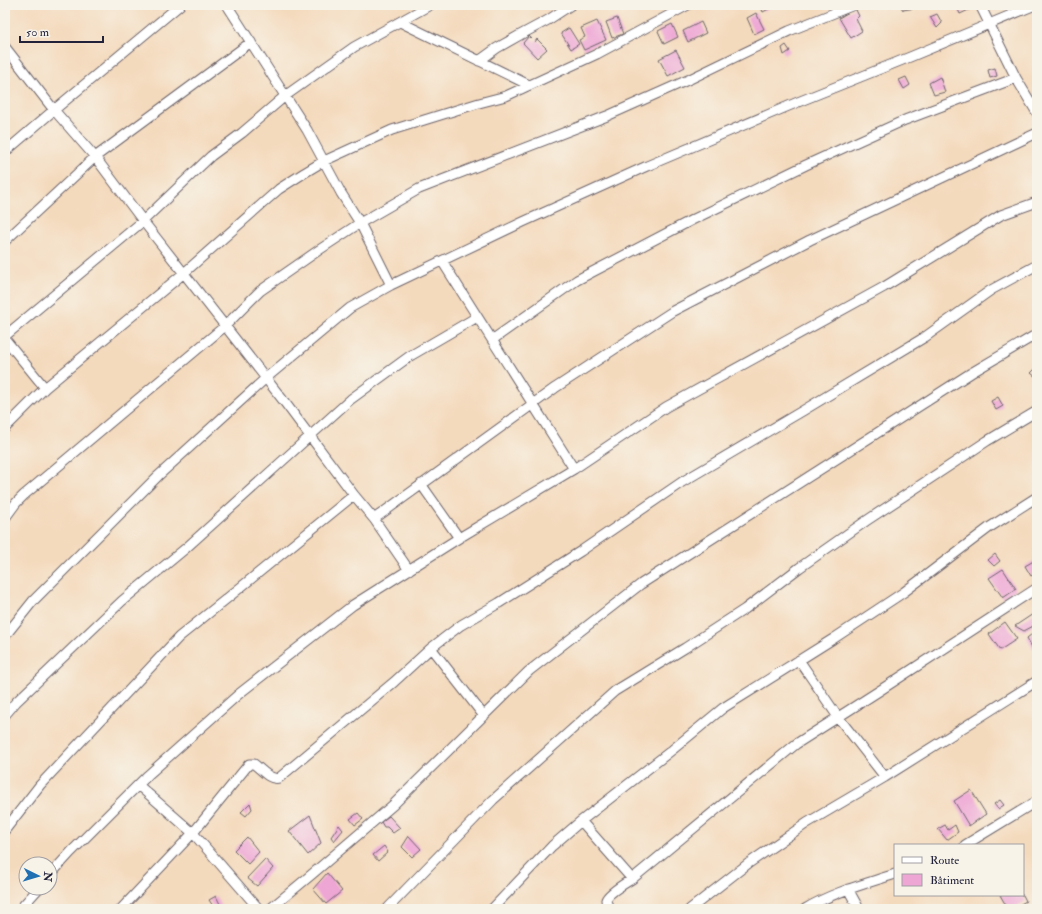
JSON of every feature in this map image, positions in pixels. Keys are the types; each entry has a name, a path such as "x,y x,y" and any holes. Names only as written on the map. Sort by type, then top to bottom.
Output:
{"street":[{"path":"5,152 180,5"},
{"path":"227,5 307,130 341,193 360,224 391,285"},
{"path":"45,388 5,337 143,221 211,156 242,133 285,96 354,47 430,5"},
{"path":"479,61 497,48 548,20 571,5"},
{"path":"5,428 45,388 184,273 279,189 304,173 324,161 392,130 506,96 597,54 688,5"},
{"path":"5,518 24,495 225,326 260,291 319,250 419,188 607,116 690,79 789,31 854,5"},
{"path":"980,5 1016,78 1037,113"},
{"path":"5,636 33,601 158,476 266,378 350,308 391,285 522,222 647,166 798,102 1035,5"},
{"path":"400,22 529,85"},
{"path":"5,241 95,157 251,42"},
{"path":"7,53 95,157 143,221 266,378 354,495 374,518 409,570"},
{"path":"492,340 577,280 692,220 806,165 905,120 1016,78"},
{"path":"374,518 556,388 673,311 810,240 1037,133"},
{"path":"58,866 148,775 240,693 353,605 459,538 574,469 666,407 884,287 1001,215 1036,205"},
{"path":"442,261 574,469"},
{"path":"121,909 193,833 249,764 254,764 272,778 279,778 394,682 431,648 461,625 499,603 574,555 682,482 925,336 991,290 1037,265"},
{"path":"5,716 16,702 122,601 186,548 351,399 410,356 477,317"},
{"path":"270,909 312,875 393,804 529,671 641,584 971,373 1037,334"},
{"path":"387,909 493,800 615,691 685,648 745,608 798,568 866,521 987,441 1037,411"},
{"path":"421,484 459,538"},
{"path":"5,830 40,785 179,636 354,495"},
{"path":"492,909 552,846 581,821 723,708 833,639 904,592 990,526 1037,497"},
{"path":"611,909 606,902 607,897 632,879 796,744 1037,588"},
{"path":"431,648 484,716"},
{"path":"799,660 838,717 885,777"},
{"path":"690,909 749,863 807,823 885,777 1037,682"},
{"path":"138,785 193,833 259,909"},
{"path":"967,844 1037,801"},
{"path":"581,821 632,879"},
{"path":"805,909 848,889 894,874"},
{"path":"848,889 860,909"},
{"path":"20,909 32,896"}],"building":[{"path":"760,5 776,5 763,12"},
{"path":"900,5 914,5 915,8 903,10"},
{"path":"956,5 974,5 975,7 960,14"},
{"path":"855,8 859,16 856,19 862,31 851,38 839,18"},
{"path":"756,13 764,29 754,34 747,18"},
{"path":"937,14 942,23 937,28 930,17"},
{"path":"617,18 623,34 612,38 606,22"},
{"path":"597,21 606,40 584,50 579,40 585,37 581,28"},
{"path":"701,22 706,33 688,42 683,31"},
{"path":"672,24 678,37 664,44 658,31"},
{"path":"569,28 579,44 571,49 561,33"},
{"path":"529,36 535,42 537,39 547,49 537,58 523,43"},
{"path":"786,45 790,51 784,55 782,48"},
{"path":"676,50 685,67 668,76 659,59"},
{"path":"995,68 997,76 990,78 988,70"},
{"path":"906,77 910,85 904,89 899,80"},
{"path":"940,77 945,92 934,95 929,83"},
{"path":"1036,368 1037,369 1037,378 1031,373"},
{"path":"998,397 1003,406 996,410 991,401"},
{"path":"995,554 1000,561 994,566 988,560"},
{"path":"1037,559 1037,572 1031,576 1025,566"},
{"path":"1003,569 1016,589 1003,598 989,578"},
{"path":"1033,614 1037,624 1024,631 1015,626"},
{"path":"1005,622 1017,639 1000,650 989,634"},
{"path":"1037,630 1037,645 1033,649 1027,638"},
{"path":"971,790 986,814 969,826 954,801"},
{"path":"1000,800 1004,805 998,809 994,804"},
{"path":"250,803 252,809 246,816 241,812"},
{"path":"358,813 363,819 355,825 350,819"},
{"path":"310,815 321,843 308,855 289,831"},
{"path":"389,816 400,828 393,833 387,827 384,827 381,822"},
{"path":"339,825 343,830 334,841 331,837"},
{"path":"945,825 948,830 955,825 958,832 947,840 938,829"},
{"path":"409,836 421,849 412,857 402,847"},
{"path":"247,837 259,852 248,864 234,850"},
{"path":"384,846 388,852 378,861 373,855"},
{"path":"265,859 273,868 257,886 247,878"},
{"path":"327,873 342,891 326,904 313,889"},
{"path":"216,896 221,906 220,909 215,909 209,900"},
{"path":"1001,896 1024,896 1026,901 1012,909 1008,909"}]}
